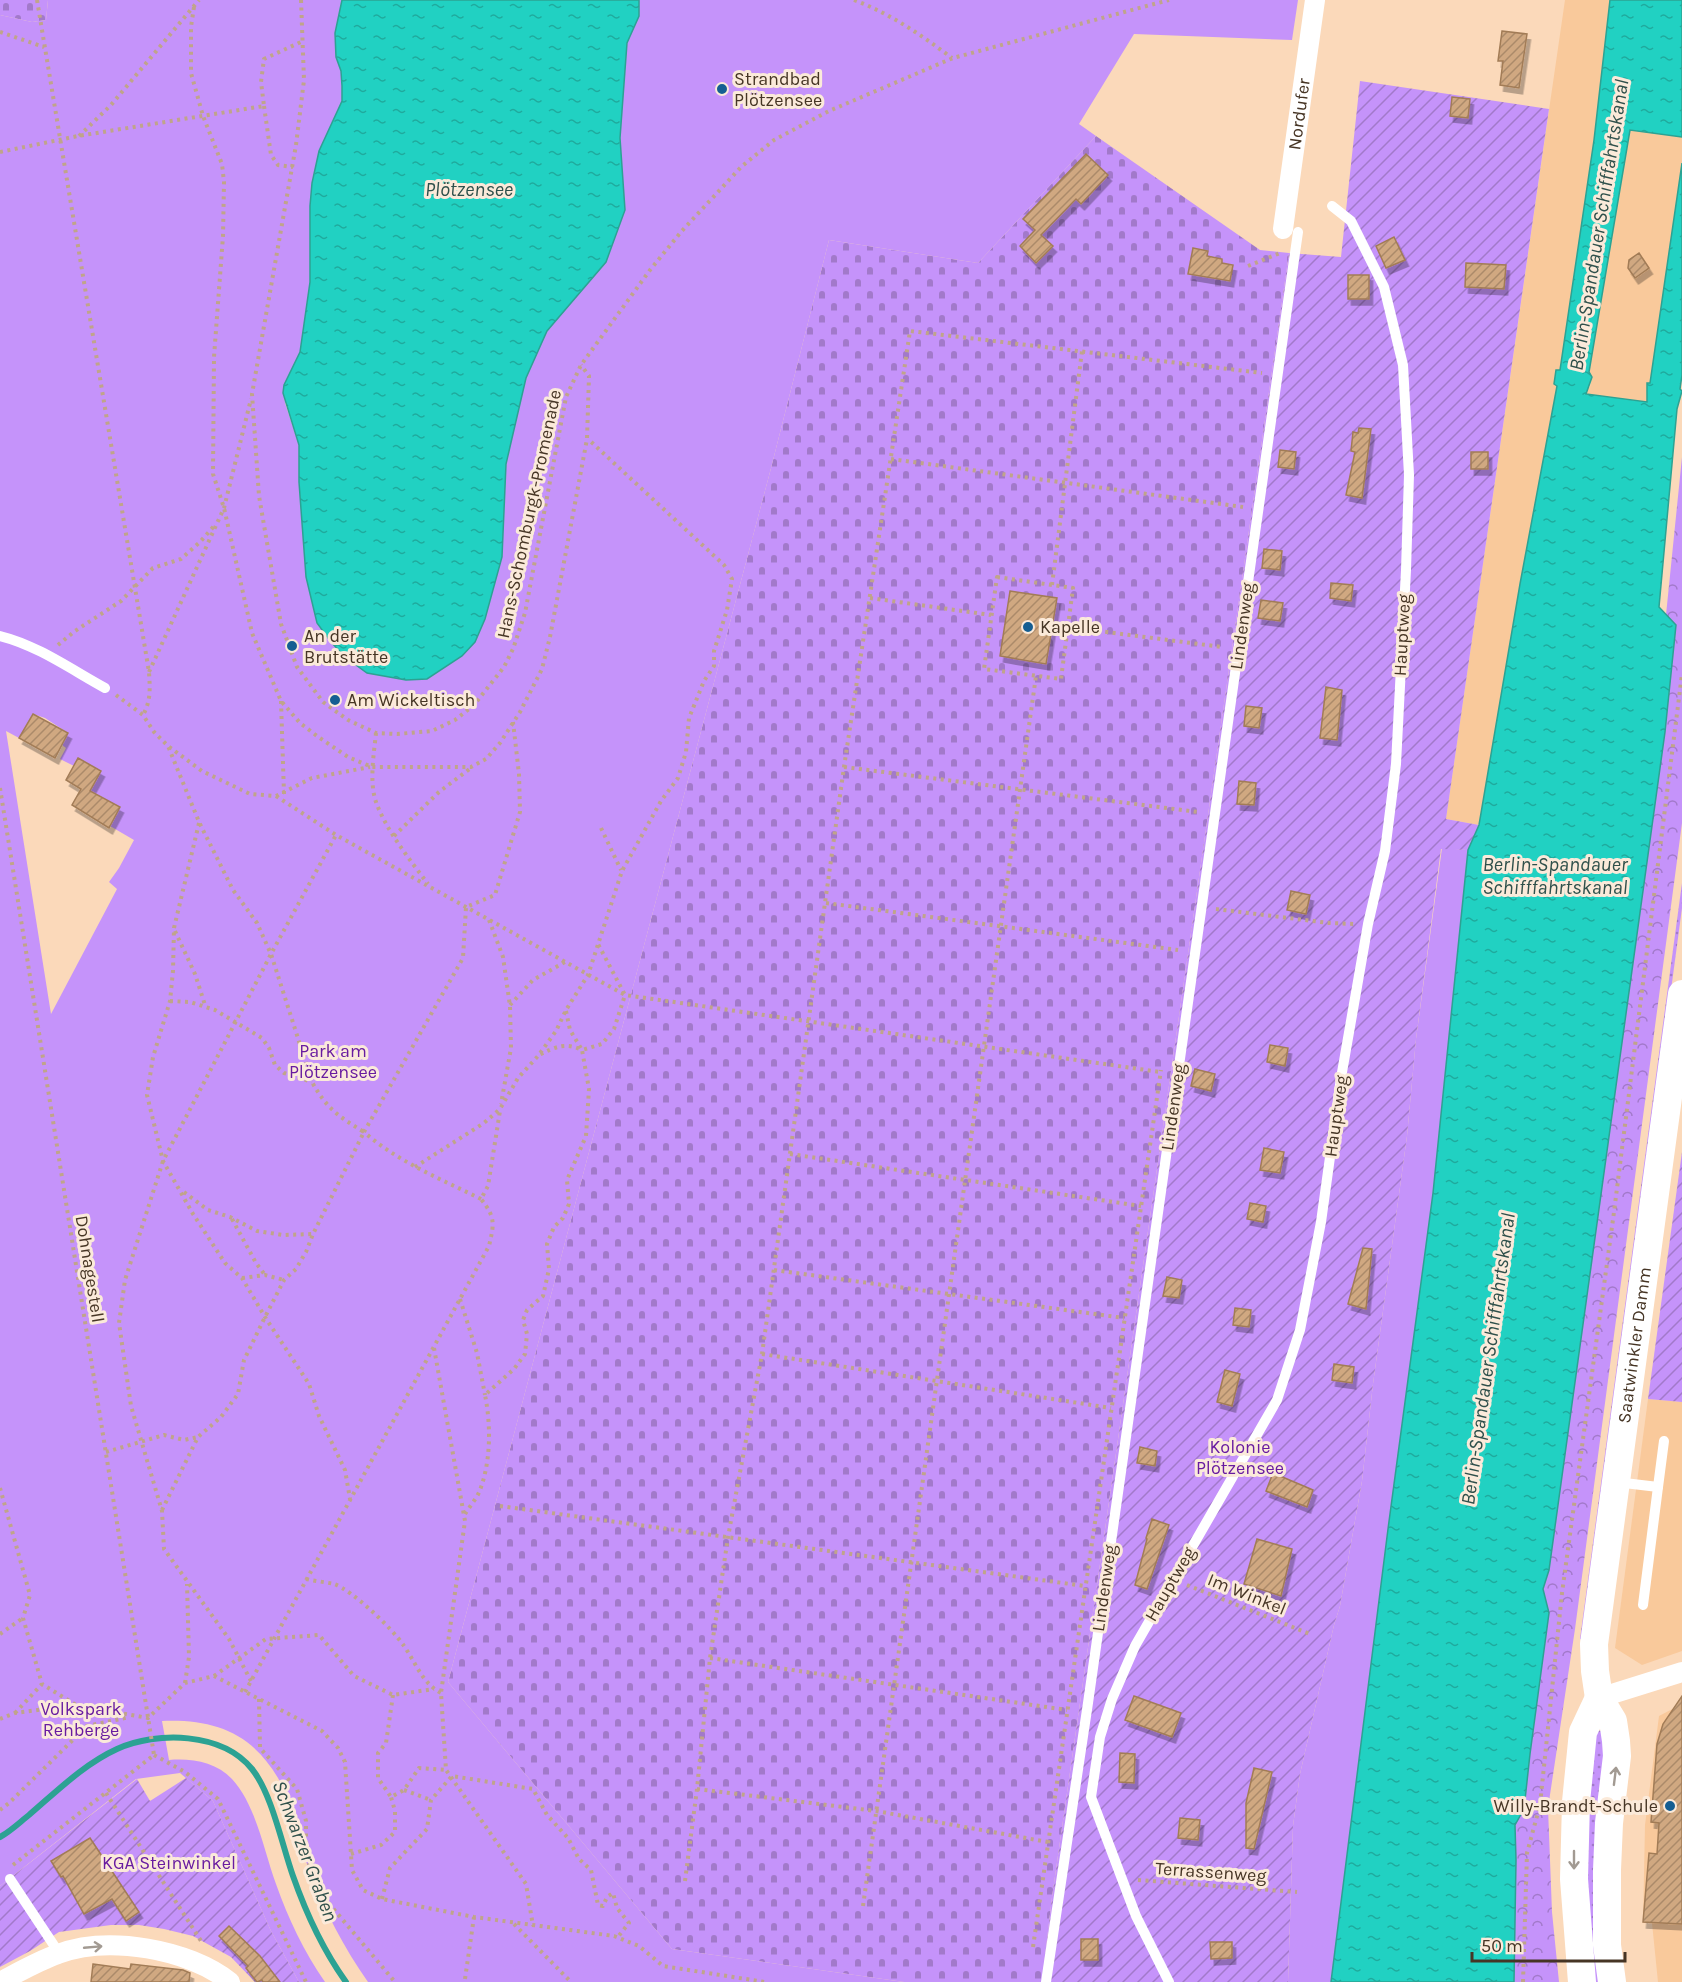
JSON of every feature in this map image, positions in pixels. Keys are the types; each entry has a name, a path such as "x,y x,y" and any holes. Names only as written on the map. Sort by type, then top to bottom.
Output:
{"main road":[{"name":"Saatwinkler Damm","path":"1612,1982 1607,1945 1606,1870 1617,1756 1613,1721 1599,1698 1594,1644 1682,994"},
{"path":"1582,1982 1574,1879 1576,1802 1583,1732 1599,1698"}],"street":[{"name":"Nordufer","path":"1291,230 1315,0"},
{"path":"1599,1698 1682,1672"},
{"path":"0,1982 59,1953 109,1946 147,1948 174,1953 224,1977"}],"lane":[{"name":"Hauptweg","path":"1169,1982 1136,1916 1091,1797 1100,1737 1112,1699 1135,1646 1277,1400 1300,1330 1321,1222 1341,1078 1368,924 1385,851 1396,764 1409,475 1403,365 1384,287 1351,220 1332,206"},
{"name":"Lindenweg","path":"1046,1982 1202,907 1291,230"},
{"path":"0,636 46,655 105,688"},
{"path":"1643,1605 1664,1441"},
{"path":"1616,1482 1658,1487"},
{"path":"1083,1733 1100,1737"},
{"path":"7,1875 59,1953"}],"path":[{"path":"37,0 149,672 150,692 148,706 143,715"},
{"path":"78,136 111,105 199,0"},
{"name":"Hans-Schomburgk-Promenade","path":"301,0 304,80 293,167 252,394 259,496 281,624 297,667 323,702 348,720 376,733 397,735 432,730 455,720 474,705 504,667 513,649 525,613 566,397 581,365 600,336 663,255 741,167 774,140 829,111 953,58 1169,0"},
{"path":"854,0 878,9 917,32 953,58"},
{"path":"194,7 191,27 191,73 202,117 222,164 224,182 223,236 214,357 213,474 224,508 252,633 281,701 300,723 317,736 348,758 372,767"},
{"path":"0,32 44,47"},
{"path":"293,167 278,165 272,155 261,82 264,59 303,41"},
{"path":"0,152 78,136 264,106"},
{"path":"1248,266 1280,252 1278,263"},
{"path":"685,1881 710,1658 762,1354 844,767 910,331 1262,373 1261,384"},
{"path":"1052,585 1082,351"},
{"path":"394,836 439,792 471,767 486,759 500,743 542,669 587,439 589,376 581,365"},
{"path":"149,672 224,508 252,394"},
{"path":"415,1167 484,1123 500,1109 518,1078 556,1031 588,975 622,871 661,801 678,778 686,753 689,718 704,681 714,666 714,651 727,610 732,579 724,565 587,439"},
{"path":"891,459 1243,507 1244,496"},
{"path":"46,655 75,631 120,602 153,568 181,559 218,521"},
{"path":"997,577 1073,588 1061,679 984,669 991,615 997,577"},
{"path":"870,598 991,615"},
{"path":"1068,627 1222,647 1224,636"},
{"path":"1523,1982 1527,1853 1540,1805 1562,1593 1614,1212 1682,674"},
{"path":"863,1906 1036,676"},
{"path":"105,688 143,715 154,732 168,746 202,771 250,794 276,796 312,778 372,767 471,767"},
{"path":"281,701 284,794"},
{"path":"465,907 495,894 520,812 519,774 513,722"},
{"path":"376,733 372,767 375,801 394,836 430,887"},
{"path":"168,746 199,822 233,890 257,924 271,954 312,1082 322,1101 337,1115 364,1132 380,1147 415,1167 482,1199 490,1210 494,1222 489,1246 245,1692"},
{"path":"844,767 1198,812 1197,823"},
{"name":"Dohnagestell","path":"0,788 154,1755"},
{"path":"276,796 336,835 625,995 1160,1072"},
{"path":"199,822 174,928 170,1001 153,1057 147,1095 163,1161 225,1263 242,1278 309,1384 319,1416 345,1470 350,1499"},
{"path":"601,828 622,871"},
{"path":"251,1681 229,1639 164,1549 162,1511 131,1406 119,1323 125,1280 163,1161 336,835"},
{"path":"826,903 1178,950 1177,961"},
{"path":"162,1511 198,1437 221,1417 238,1394 244,1360 284,1280 296,1269 306,1252 364,1132 463,958 465,907"},
{"path":"1202,907 1329,923 1368,924"},
{"path":"482,1199 488,1186 511,1048 510,1006 503,957 488,920"},
{"path":"174,928 195,974 205,1005"},
{"path":"538,1056 560,1045 571,1045 582,1050 602,1044 614,1029 625,995 598,944"},
{"path":"510,1006 533,980 565,962"},
{"path":"170,1001 205,1005 235,1022 262,1038 270,1048 274,1065 284,1072 312,1082"},
{"path":"485,1395 514,1369 525,1354 526,1334 523,1320 527,1310 543,1296 549,1269 547,1244 554,1227 563,1218 569,1204 567,1180 586,1136 590,1089 582,1050 570,1030 566,1010"},
{"path":"1033,1947 1162,1060"},
{"path":"790,1154 1141,1206"},
{"path":"181,1190 208,1210 230,1217 257,1231 283,1235 313,1234"},
{"path":"230,1217 265,1275"},
{"path":"774,1270 1124,1318"},
{"path":"242,1278 265,1275 284,1280"},
{"path":"460,1299 477,1353 488,1411 489,1439 484,1478 479,1493 464,1515"},
{"path":"434,1347 465,1521 441,1693 446,1770"},
{"path":"762,1354 1111,1408"},
{"path":"106,1452 164,1435 184,1440 198,1437"},
{"path":"0,1488 30,1595 23,1618 42,1684 76,1705"},
{"path":"500,1506 1085,1586"},
{"path":"306,1579 335,1585 384,1622 403,1644 422,1678 441,1693"},
{"name":"Im Winkel","path":"1173,1579 1311,1634"},
{"path":"185,1683 189,1657 187,1583"},
{"path":"0,1635 23,1618"},
{"path":"0,1719 15,1713 76,1705 148,1718 185,1683 214,1676 266,1639 274,1638 319,1635 354,1676 393,1695 434,1689"},
{"path":"710,1658 1067,1710"},
{"path":"214,1676 322,1731 338,1748 345,1762 352,1869 363,1890 382,1899 474,1917 617,1938 639,1946 663,1966 765,1982"},
{"path":"15,1713 42,1684"},
{"path":"351,1854 381,1845 395,1832 395,1811 391,1797 378,1778 378,1753 386,1743 393,1695"},
{"path":"259,1699 260,1748 297,1790 306,1821 306,1857 326,1900 395,1982"},
{"path":"0,1810 87,1726 134,1716"},
{"path":"7,1875 154,1755 185,1772 218,1799 306,1982"},
{"path":"391,1797 404,1790 419,1768 446,1770 526,1884 533,1926"},
{"path":"382,1899 390,1868 427,1829 431,1800 452,1776"},
{"path":"452,1776 533,1789 547,1815 568,1838 579,1859 591,1870 598,1905 603,1906 607,1897 613,1893 617,1908 629,1923 617,1938"},
{"path":"697,1789 876,1811 1048,1842"},
{"path":"404,1790 431,1800"},
{"path":"106,1793 224,1977"},
{"name":"Terrassenweg","path":"1122,1879 1298,1892"},
{"path":"465,1979 474,1917"},
{"path":"513,1924 571,1982"}],"shaded area":[{"path":"1565,0 1610,0 1594,140 1560,370 1556,370 1554,384 1558,386 1520,584 1479,825 1446,819"},
{"path":"1630,130 1682,137 1682,163 1650,383 1647,384 1647,402 1586,395 1586,388 1590,387 1592,377 1589,373"},
{"path":"1648,1399 1682,1402 1682,1651 1642,1665 1615,1648"},
{"path":"1682,1704 1682,1982 1658,1982 1652,1923 1643,1923 1645,1825 1659,1716"}],"green space":[{"path":"0,0 48,0 46,20 32,22 0,15"},
{"name":"Park am Plötzensee","path":"48,0 342,0 335,33 336,57 341,71 342,101 319,151 312,183 310,282 300,352 284,385 285,403 299,445 299,482 306,577 317,623 367,673 406,680 427,679 462,656 475,642 485,619 502,557 506,464 526,378 547,331 606,262 625,210 620,138 627,42 639,16 639,0 1298,0 1292,40 1134,34 1079,124 1096,136 978,263 829,240 770,472 448,1682 672,1949 904,1982 368,1982 343,1943 322,1901 310,1873 282,1787 267,1762 256,1749 229,1732 214,1726 181,1721 162,1721 169,1760 203,1762 211,1765 226,1773 240,1790 253,1815 291,1922 303,1947 325,1982 299,1982 271,1931 213,1801 180,1773 136,1779 0,1886 0,15 32,22 46,20","holes":["33,714 45,718 68,733 62,745 66,748 60,759 74,766 78,759 101,771 90,791 119,807 110,826 134,840 109,882 117,889 51,1014 6,731 19,738"]},
{"name":"Kolonie Plötzensee","path":"1360,81 1549,109 1446,819 1479,825 1468,850 1441,849 1416,1039 1407,1136 1362,1481 1340,1606 1300,1774 1293,1826 1288,1982 1042,1982 1052,1897 1289,253 1341,257"},
{"path":"1096,136 1260,250 1289,253 1052,1897 1042,1982 904,1982 672,1949 448,1682 770,472 829,240 978,263"},
{"path":"1682,457 1682,823 1575,1629 1548,1808 1552,1912 1559,1982 1514,1982 1515,1825 1524,1809 1549,1613 1543,1590 1549,1570 1676,625 1666,615"},
{"path":"1442,848 1468,850 1433,1193 1331,1982 1288,1982 1293,1826 1300,1774 1340,1606 1362,1481 1407,1136 1416,1039"},
{"path":"1682,883 1682,908 1584,1640 1580,1639"},
{"path":"1682,1152 1682,1402 1648,1399"},
{"path":"1595,1730 1603,1731 1604,1757 1599,1982 1593,1982 1585,1852"},
{"name":"KGA Steinwinkel","path":"186,1778 213,1801 271,1931 299,1982 255,1982 231,1957 193,1936 139,1925 111,1925 59,1932 0,1967 0,1886 137,1779 150,1801"}],"water":[{"name":"Plötzensee","path":"342,0 639,0 639,16 627,43 620,138 625,210 606,262 547,331 526,378 506,464 502,557 485,619 475,642 462,656 427,679 406,680 367,673 345,657 317,623 306,577 299,482 299,445 283,393 284,385 300,352 310,282 312,183 319,151 342,101 341,71 336,57 335,33"},
{"name":"Berlin-Spandauer Schifffahrtskanal","path":"1610,0 1682,0 1682,137 1630,130 1589,372 1592,377 1586,394 1647,402 1647,383 1650,383 1682,163 1682,375 1680,389 1682,391 1677,409 1659,607 1676,625 1665,732 1549,1570 1543,1589 1549,1613 1524,1809 1515,1825 1514,1982 1331,1982 1433,1193 1468,850 1479,825 1557,386 1554,384 1556,370 1560,370 1594,140"}],"building":[{"path":"1502,31 1527,34 1519,88 1500,85 1503,61 1498,61"},
{"path":"1452,97 1470,99 1468,118 1450,116"},
{"path":"1086,154 1108,175 1081,204 1076,199 1041,235 1053,246 1036,263 1020,246 1035,230 1023,219"},
{"path":"1394,237 1405,260 1386,268 1376,246"},
{"path":"1193,248 1208,251 1207,256 1222,259 1222,263 1233,265 1230,281 1188,274"},
{"path":"1639,253 1649,268 1635,278 1628,268 1629,260"},
{"path":"1466,263 1506,265 1504,289 1465,287"},
{"path":"1348,275 1369,275 1369,299 1348,299"},
{"path":"1359,428 1371,429 1362,498 1346,495 1355,452 1351,451 1353,432 1358,433"},
{"path":"1280,450 1296,452 1294,469 1278,467"},
{"path":"1471,452 1488,452 1488,469 1471,469"},
{"path":"1264,549 1282,551 1280,570 1262,568"},
{"path":"1331,583 1353,585 1351,601 1330,598"},
{"name":"Kapelle","path":"1010,591 1057,598 1046,664 1000,656"},
{"path":"1261,600 1283,603 1280,621 1258,618"},
{"path":"1326,687 1342,690 1337,740 1320,738"},
{"path":"1246,706 1262,708 1259,728 1244,726"},
{"path":"33,714 68,733 55,758 19,738"},
{"path":"78,758 101,771 90,791 120,807 109,828 72,805 81,789 66,780"},
{"path":"1239,781 1256,783 1254,805 1237,804"},
{"path":"1291,891 1310,895 1306,914 1287,910"},
{"path":"1270,1045 1288,1048 1285,1066 1267,1062"},
{"path":"1195,1069 1215,1074 1211,1091 1191,1086"},
{"path":"1264,1148 1284,1152 1280,1173 1260,1170"},
{"path":"1250,1203 1266,1206 1263,1222 1247,1219"},
{"path":"1363,1248 1372,1249 1366,1309 1348,1304"},
{"path":"1167,1277 1182,1280 1179,1298 1163,1296"},
{"path":"1235,1308 1251,1310 1249,1327 1233,1325"},
{"path":"1334,1364 1354,1367 1352,1383 1332,1380"},
{"path":"1225,1370 1240,1374 1232,1406 1217,1402"},
{"path":"1140,1447 1157,1451 1155,1466 1137,1463"},
{"path":"1273,1473 1313,1490 1307,1507 1266,1491"},
{"path":"1152,1519 1169,1525 1147,1589 1135,1585"},
{"path":"1257,1539 1292,1549 1281,1596 1244,1584"},
{"path":"1134,1696 1181,1713 1172,1737 1125,1720"},
{"path":"1682,1696 1682,1924 1643,1922 1649,1853 1657,1854 1659,1823 1651,1822 1657,1744 1663,1724"},
{"path":"1120,1753 1135,1754 1134,1783 1119,1782"},
{"path":"1254,1768 1272,1772 1254,1849 1246,1848 1246,1803"},
{"path":"1180,1818 1200,1820 1198,1840 1178,1838"},
{"path":"90,1838 139,1912 126,1921 112,1899 84,1914 63,1876 61,1877 51,1861"},
{"path":"229,1926 260,1956 280,1982 263,1982 262,1980 257,1982 246,1968 248,1966 219,1936"},
{"path":"1081,1939 1098,1939 1098,1960 1081,1960"},
{"path":"1210,1942 1232,1942 1232,1958 1211,1959"},
{"path":"93,1964 130,1969 131,1964 183,1970 190,1973 189,1982 91,1982"}],"waterway":[{"name":"Schwarzer Graben","path":"0,1837 82,1770 117,1749 151,1739 169,1738 188,1738 224,1748 239,1757 252,1769 259,1780 271,1806 304,1904 316,1931 346,1982"}],"place":[{"name":"Strandbad Plötzensee","path":"722,89"},
{"name":"Kapelle","path":"1028,627"},
{"name":"An der Brutstätte","path":"292,646"},
{"name":"Am Wickeltisch","path":"335,700"},
{"name":"Willy-Brandt-Schule","path":"1670,1806"}],"park label":[{"name":"Volkspark Rehberge","path":"81,1719"}]}
